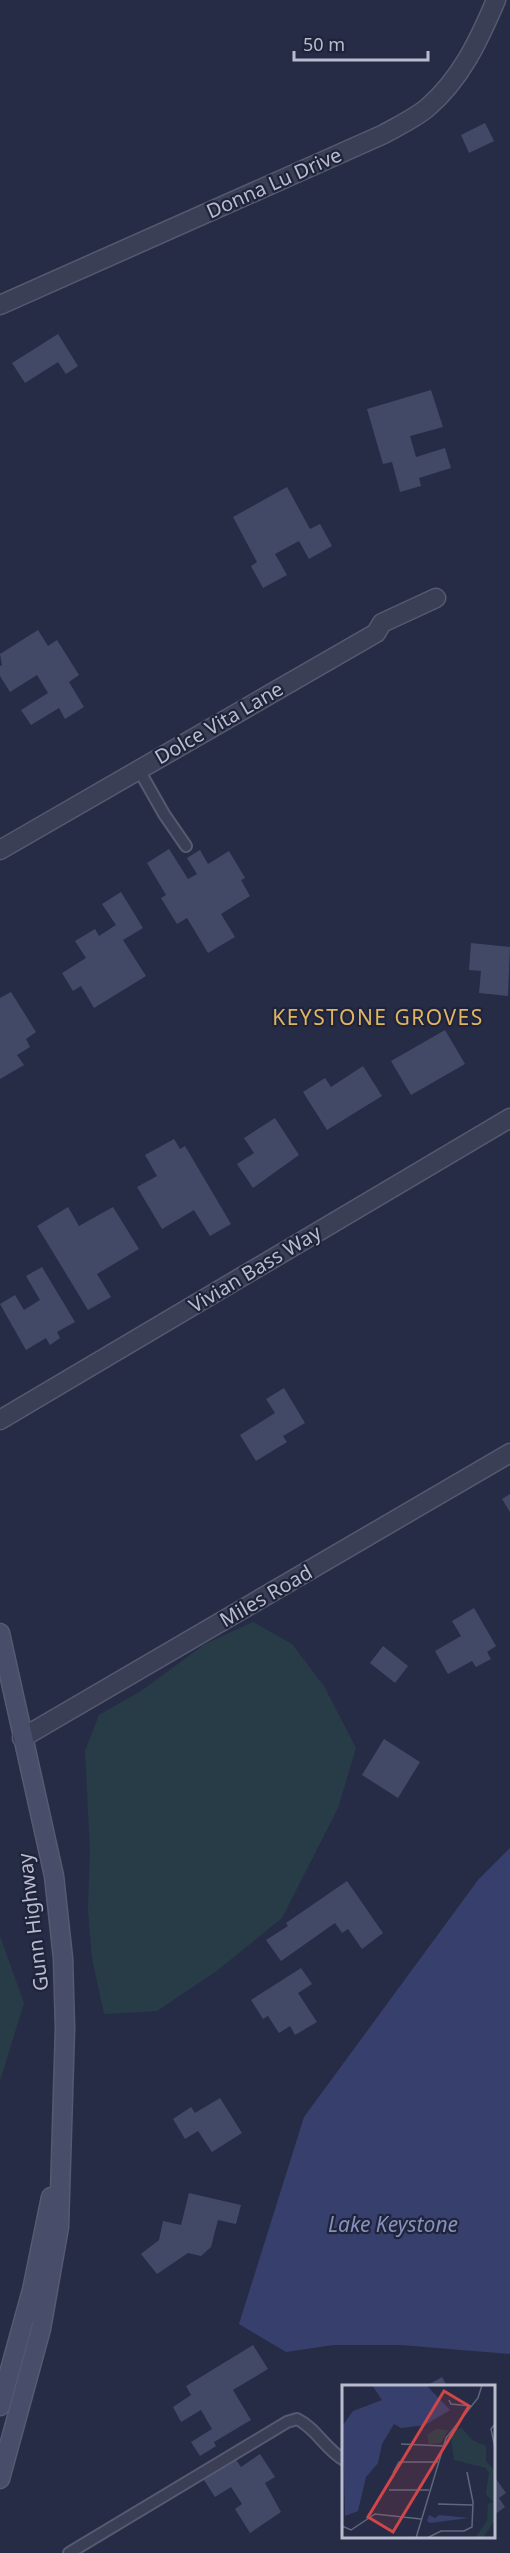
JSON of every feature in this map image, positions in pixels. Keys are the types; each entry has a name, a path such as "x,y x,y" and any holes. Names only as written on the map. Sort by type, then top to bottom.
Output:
{"main road":[{"name":"Gunn Highway","path":"0,1633 54,1876 63,1958 65,2028 59,2227 41,2329 4,2450 0,2479"},
{"name":"Gunn Highway","path":"0,2406 32,2290 62,2139"}],"street":[{"name":"Donna Lu Drive","path":"0,305 384,134 426,109 453,83 480,38 496,0"},
{"name":"Dolce Vita Lane","path":"0,850 376,633 381,623 436,598"},
{"name":"Vivian Bass Way","path":"0,1420 510,1118"},
{"name":"Miles Road","path":"22,1738 510,1453"}],"lane":[{"path":"139,770 164,814 186,846"},
{"path":"69,2553 287,2422 297,2419 305,2423 330,2452 342,2459"}],"shaded area":[{"path":"253,1622 292,1644 324,1686 356,1748 338,1808 282,1918 218,1970 157,2011 104,2014 92,1958 88,1911 90,1850 85,1751 99,1715 141,1691 205,1644"},
{"path":"0,1936 24,2003 0,2081"}],"water":[{"name":"Lake Keystone","path":"510,1848 510,2354 401,2345 333,2345 286,2352 239,2324 304,2117 478,1880"}],"building":[{"path":"485,123 494,141 469,153 461,135"},
{"path":"58,334 78,366 66,374 58,362 25,383 12,363"},
{"path":"431,390 443,427 410,436 416,457 445,448 451,468 419,478 421,486 400,492 392,462 383,464 367,409"},
{"path":"287,487 310,529 320,524 332,546 309,559 299,541 275,554 287,575 263,588 251,566 257,562 233,517"},
{"path":"38,630 48,646 57,640 79,675 69,682 84,707 65,719 59,708 31,725 21,710 48,693 37,675 10,692 0,676 2,665 0,654"},
{"path":"169,849 188,879 197,874 187,858 200,850 208,864 229,851 245,878 241,880 250,896 221,914 235,937 208,953 187,918 177,924 161,898 166,895 147,863"},
{"path":"121,892 143,928 123,940 146,976 94,1008 81,986 73,991 62,973 86,958 75,941 95,929 99,936 116,925 102,904"},
{"path":"471,943 510,947 508,996 479,993 481,971 469,970"},
{"path":"11,992 36,1032 26,1039 30,1047 17,1055 24,1065 0,1079 0,998"},
{"path":"445,1030 465,1064 411,1095 391,1061"},
{"path":"363,1066 382,1096 327,1130 303,1092 325,1078 331,1087"},
{"path":"275,1118 299,1155 253,1188 237,1164 254,1153 244,1138"},
{"path":"174,1139 180,1149 185,1146 231,1224 210,1236 194,1210 162,1229 137,1187 157,1176 145,1155"},
{"path":"68,1207 79,1226 113,1207 139,1249 97,1274 111,1297 88,1310 37,1226"},
{"path":"42,1267 75,1322 57,1332 60,1338 50,1345 46,1338 26,1350 0,1304 15,1295 24,1310 40,1300 26,1276"},
{"path":"284,1388 305,1423 283,1436 287,1442 256,1461 240,1435 275,1413 266,1399"},
{"path":"510,1494 510,1512 502,1499"},
{"path":"474,1608 496,1646 487,1652 491,1659 476,1667 472,1661 448,1674 435,1651 461,1636 452,1621"},
{"path":"383,1646 408,1666 395,1683 370,1663"},
{"path":"384,1739 420,1762 398,1798 362,1775"},
{"path":"347,1881 383,1933 362,1949 348,1929 342,1933 335,1923 281,1961 266,1940 288,1926 286,1923"},
{"path":"301,1968 312,1984 298,1993 317,2022 295,2035 290,2026 279,2033 268,2016 263,2019 251,2000"},
{"path":"220,2098 242,2133 212,2152 198,2131 185,2139 173,2119 191,2107 195,2113"},
{"path":"189,2193 241,2205 236,2224 218,2220 211,2247 201,2256 188,2253 157,2274 141,2254 159,2240 163,2221 181,2225"},
{"path":"253,2345 268,2369 233,2390 251,2420 214,2442 216,2446 200,2456 191,2442 212,2429 201,2410 181,2422 173,2407 191,2395 186,2386"},
{"path":"442,2377 446,2385 428,2385"},
{"path":"260,2454 275,2477 265,2483 281,2512 250,2533 235,2509 242,2504 231,2487 215,2497 202,2477 234,2457 241,2467"},
{"path":"495,2477 506,2493 499,2498 505,2507 495,2514"}],"district":[{"name":"KEYSTONE GROVES","path":"378,1018"}]}
